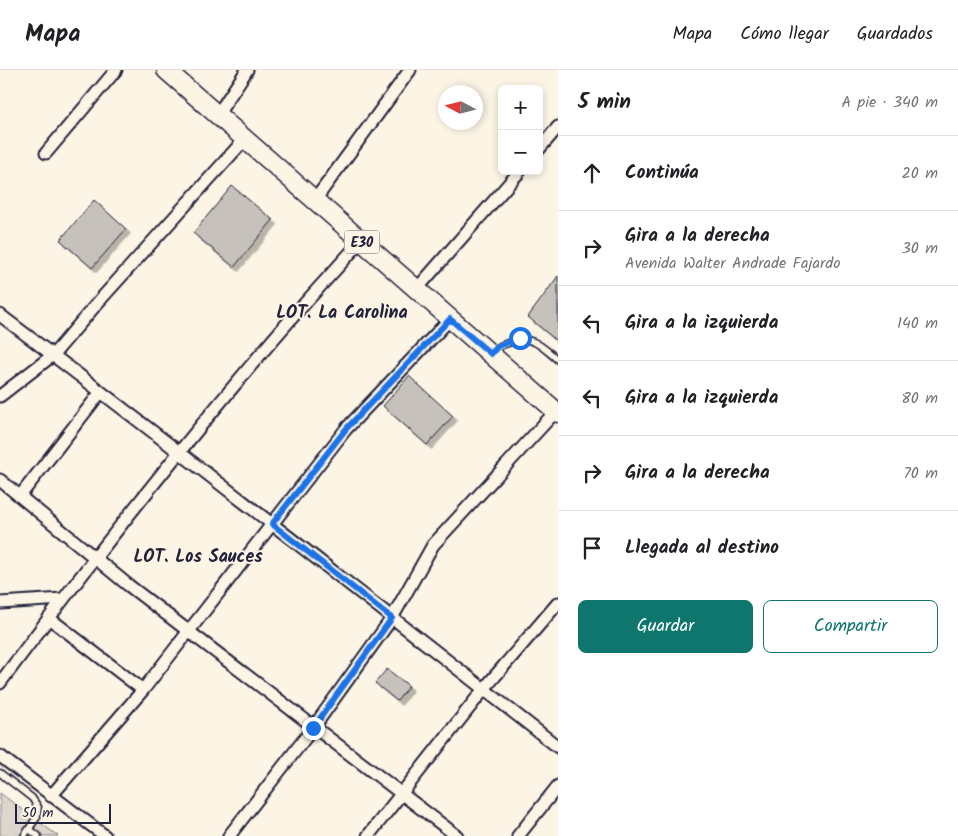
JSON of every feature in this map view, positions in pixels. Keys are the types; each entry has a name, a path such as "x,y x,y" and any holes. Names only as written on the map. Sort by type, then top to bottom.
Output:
{"main road":[{"name":"E30","path":"166,70 557,412"}],"street":[{"path":"46,153 116,70"},
{"path":"218,114 247,70"},
{"path":"315,200 410,70"},
{"path":"543,144 558,127"},
{"path":"0,396 53,355 245,139"},
{"path":"416,290 517,175"},
{"path":"0,683 63,599 180,451 266,348 360,241"},
{"path":"0,315 100,393 180,451 558,747"},
{"path":"51,796 143,690 346,429 450,319"},
{"path":"20,496 100,393"},
{"path":"229,836 313,728 392,618 433,545 557,412"},
{"path":"0,480 313,728 401,791 457,836"},
{"path":"0,603 63,599"},
{"path":"368,836 401,791 484,689 558,603"},
{"path":"49,618 143,690"},
{"path":"0,756 105,836"},
{"path":"518,836 558,786"}],"lane":[{"path":"491,354 498,346 520,338 533,340 558,360"},
{"path":"0,773 32,798 38,807 37,817 24,836"},
{"path":"29,829 38,836"}],"shaded area":[{"path":"0,793 58,836 0,836"}],"building":[{"path":"232,186 273,220 234,267 193,233"},
{"path":"94,200 126,229 92,268 60,240"},
{"path":"558,276 558,342 528,317"},
{"path":"409,376 453,416 427,445 383,406"},
{"path":"387,669 409,686 397,701 375,683"}],"district":[{"name":"LOT. La Carolina","path":"342,312"},
{"name":"LOT. Los Sauces","path":"198,556"}],"route":[{"path":"313,728 392,618 272,524 346,429 429,338 450,319 491,354 498,346 520,338"}]}
